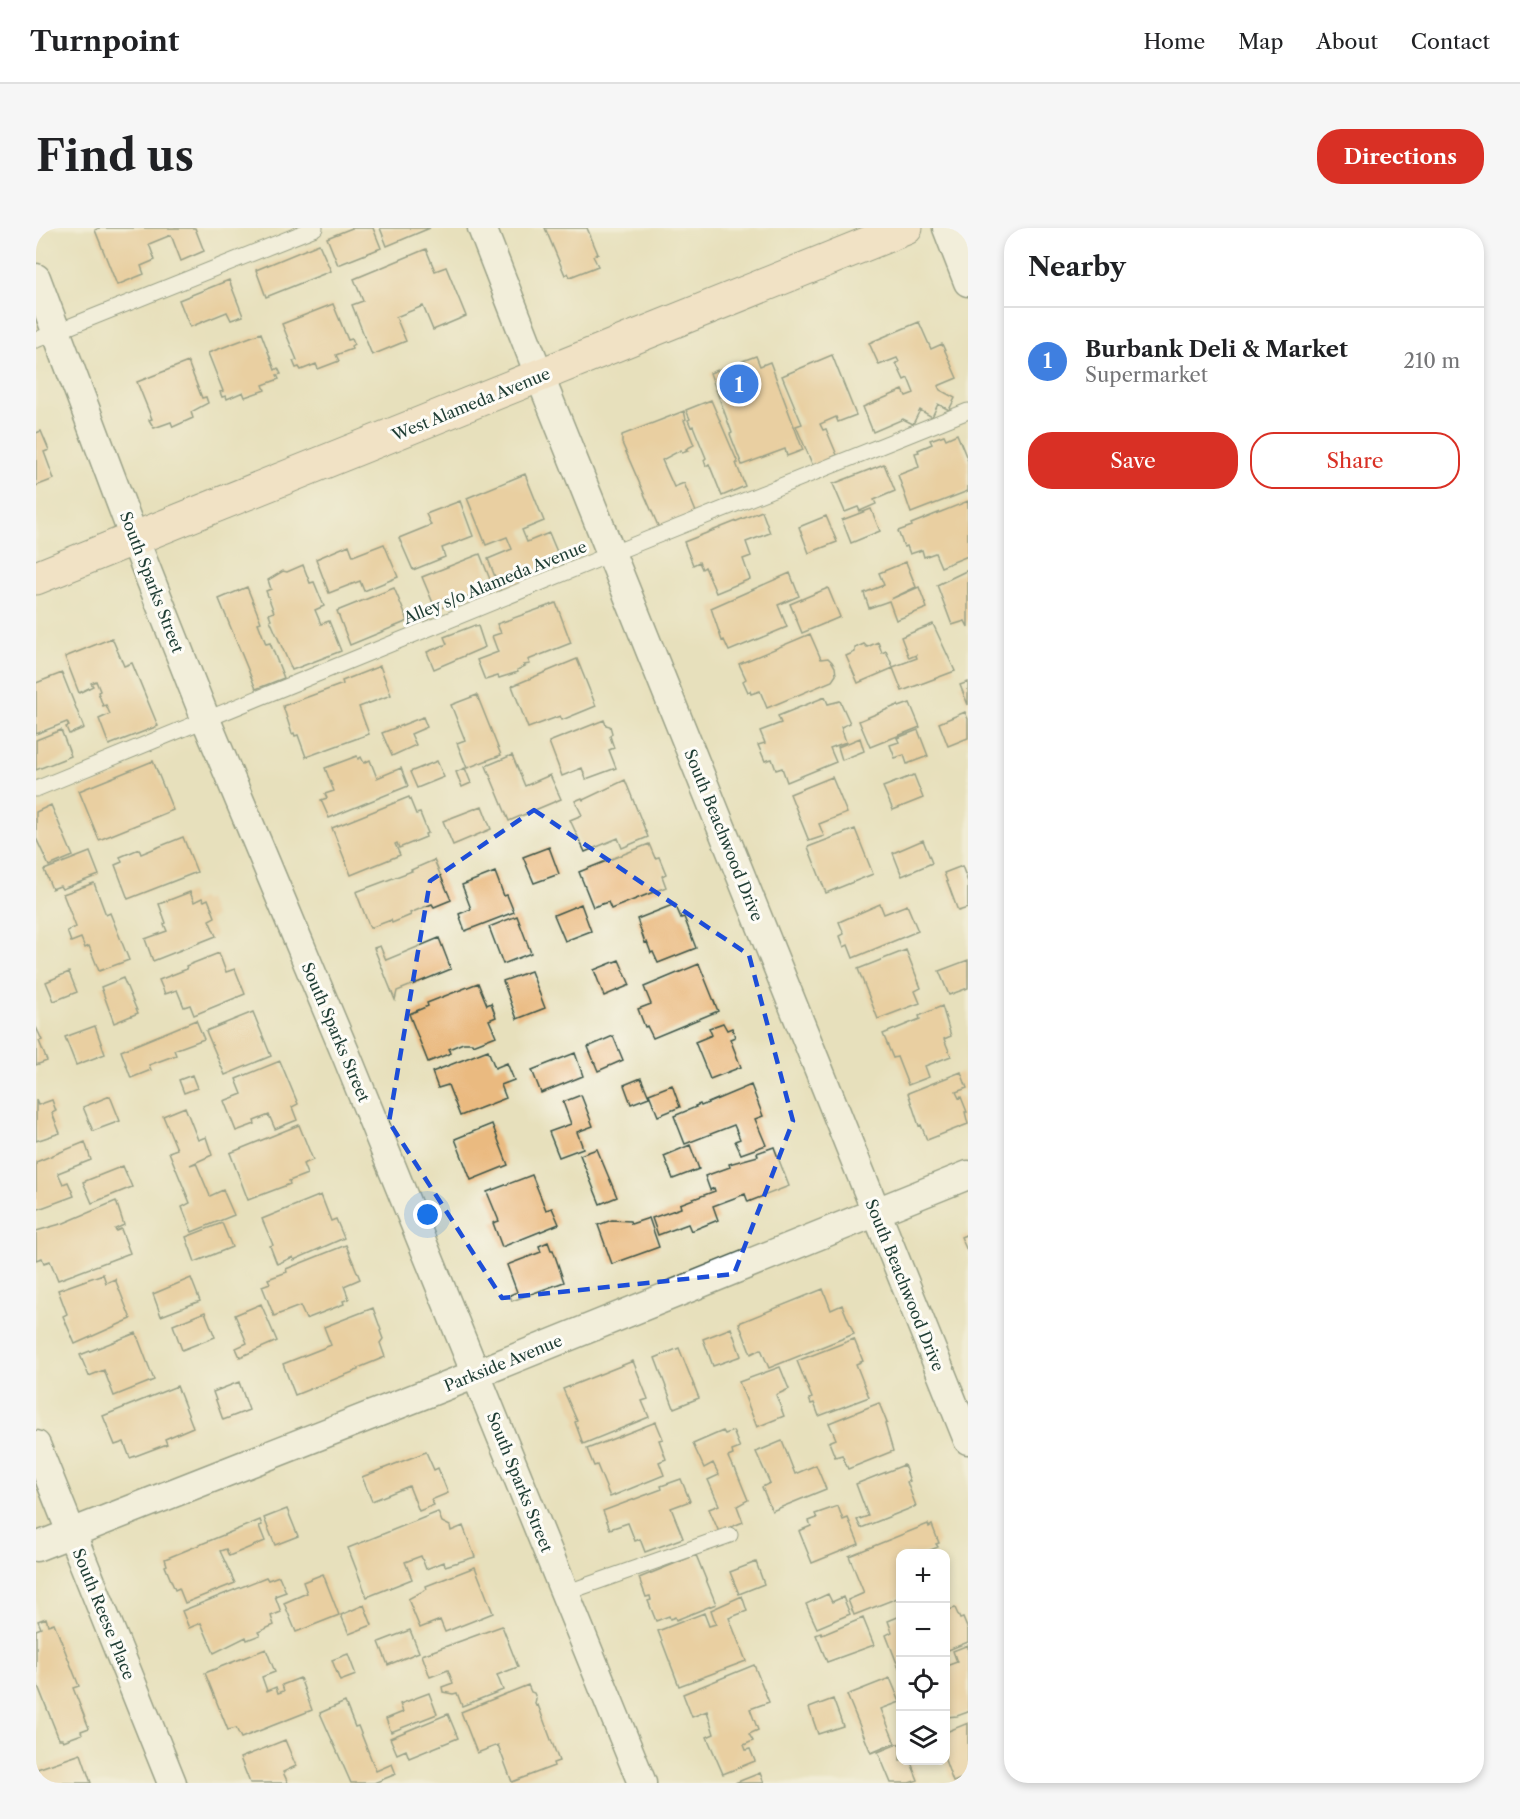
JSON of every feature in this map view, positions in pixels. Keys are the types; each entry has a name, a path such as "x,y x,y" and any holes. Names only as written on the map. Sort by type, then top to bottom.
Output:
{"main road":[{"name":"West Alameda Avenue","path":"36,578 906,228"}],"street":[{"name":"South Beachwood Drive","path":"482,228 968,1440"},
{"path":"947,228 968,282"},
{"name":"South Sparks Street","path":"36,278 47,335 134,538 206,720 342,1046 642,1783"},
{"name":"Parkside Avenue","path":"36,1548 476,1374 968,1175"},
{"name":"South Reese Place","path":"36,1445 172,1783"}],"lane":[{"path":"47,335 315,228"},
{"name":"Alley s/o Alameda Avenue","path":"36,789 968,411"},
{"path":"565,1593 730,1535"}],"highlighted area":[{"path":"534,810 749,955 793,1121 734,1274 502,1298 389,1122 430,881"}],"building":[{"path":"99,228 195,228 204,251 181,261 171,235 149,244 155,260 141,266 144,274 117,285 95,230"},
{"path":"352,228 373,228 381,248 338,265 327,238"},
{"path":"380,228 430,228 387,246"},
{"path":"545,228 587,228 598,254 593,256 598,266 570,277 568,273 565,275"},
{"path":"319,244 331,271 266,297 256,270"},
{"path":"426,249 435,271 446,267 466,316 433,330 423,306 396,317 406,341 372,355 352,305 363,301 354,279"},
{"path":"229,280 243,316 231,320 227,312 190,327 179,300"},
{"path":"333,304 348,340 352,339 354,344 351,346 352,349 336,355 339,361 318,369 316,364 301,370 299,367 296,368 293,361 297,360 282,324"},
{"path":"919,322 931,349 942,344 957,378 938,386 940,390 955,398 949,410 938,404 932,417 920,410 913,424 903,419 873,432 863,407 903,390 906,396 914,393 908,378 904,380 896,363 899,362 897,358 879,365 869,343"},
{"path":"261,333 275,370 278,368 281,374 277,375 279,379 263,385 265,390 245,397 243,392 227,399 226,396 222,397 220,392 223,391 208,353"},
{"path":"832,355 856,415 838,422 836,417 820,424 823,430 826,429 837,455 813,466 796,426 802,424 782,376"},
{"path":"756,356 760,366 770,362 803,450 787,456 785,449 742,465 710,373"},
{"path":"188,362 202,398 206,397 208,403 191,412 193,418 173,427 171,422 154,428 149,420 152,419 137,382"},
{"path":"711,400 738,463 736,463 745,486 722,496 709,464 706,466 704,460 706,458 693,426 691,427 688,420 690,419 686,410"},
{"path":"684,411 686,419 684,420 694,445 686,449 688,451 682,453 681,450 662,460 674,487 684,483 696,512 659,528 622,443 622,435"},
{"path":"41,431 49,450 44,452 54,479 36,486 36,433"},
{"path":"957,434 968,461 968,491 911,513 898,475 919,467 915,453 932,444 930,440 944,435 946,439"},
{"path":"884,464 895,491 874,500 876,504 860,511 858,507 845,512 833,484"},
{"path":"525,474 544,521 522,530 527,542 549,533 563,566 501,592 488,559 512,549 507,537 486,545 467,498"},
{"path":"460,501 473,536 442,548 445,557 413,570 399,538 431,525 426,514"},
{"path":"968,501 968,556 941,567 935,553 924,557 922,550 910,554 907,546 904,547 898,531"},
{"path":"871,509 880,531 851,543 842,520"},
{"path":"762,511 770,533 746,542 751,556 743,559 750,579 716,593 705,567 702,569 699,562 693,565 684,542"},
{"path":"826,516 837,542 809,553 799,527"},
{"path":"384,544 398,577 364,591 360,581 329,593 316,559 349,545 353,556"},
{"path":"480,554 493,587 436,610 422,577"},
{"path":"906,562 916,587 891,599 919,587 927,608 896,620 889,601 869,608 864,593 884,585 879,573"},
{"path":"303,565 310,583 314,582 324,606 315,610 321,624 329,621 341,651 292,670 270,620 269,614 274,612 266,591 271,589 268,580 283,571 287,572"},
{"path":"968,570 968,627 965,621 952,625 937,585"},
{"path":"790,573 799,596 778,605 787,627 729,651 724,640 722,641 711,608"},
{"path":"247,587 261,622 258,623 266,644 270,643 284,678 256,689 219,599"},
{"path":"394,588 408,621 350,645 337,611"},
{"path":"828,588 840,617 802,633 790,604"},
{"path":"556,603 571,643 528,660 530,664 524,665 517,670 518,672 485,680 477,660 498,652 492,636 501,633 497,624"},
{"path":"933,624 955,671 902,691 893,668 858,683 846,656 855,652 855,648 864,644 867,647 878,642 882,653 886,651 893,667 917,658 916,655 909,658 901,637"},
{"path":"475,625 475,627 478,626 485,647 434,669 427,652 447,644 444,637"},
{"path":"810,634 821,659 828,658 832,662 836,675 832,681 767,708 760,691 751,694 750,691 748,692 743,681 746,679 739,664"},
{"path":"112,638 124,666 132,663 158,726 109,745 99,719 110,714 106,705 103,706 96,681 91,683 93,686 79,693 65,657"},
{"path":"577,659 596,706 562,720 560,716 528,728 512,686"},
{"path":"380,666 391,695 359,707 369,734 306,757 298,735 292,734 283,706 343,684 342,681"},
{"path":"62,673 84,728 69,734 66,727 69,726 67,722 36,734 36,683"},
{"path":"968,682 968,705 960,685"},
{"path":"477,695 501,755 467,768 457,743 465,740 451,705"},
{"path":"825,697 828,704 840,701 850,723 841,727 846,742 830,748 836,762 787,782 782,768 776,770 772,759 765,761 758,745 765,743 760,731 781,723 778,716"},
{"path":"910,703 920,727 870,747 859,721 898,705 899,707"},
{"path":"965,712 968,719 968,738 948,746 939,723"},
{"path":"423,717 427,727 411,734 416,745 392,756 382,733"},
{"path":"604,720 606,725 610,726 612,733 610,736 614,748 609,750 616,768 586,779 582,768 562,776 549,742"},
{"path":"61,730 71,756 36,770 36,740"},
{"path":"918,730 928,756 907,764 904,755 895,758 890,745 899,742 897,738"},
{"path":"860,738 864,751 842,760 838,747"},
{"path":"512,755 525,786 550,775 561,799 509,821 486,766"},
{"path":"357,756 358,759 361,757 364,763 370,760 377,778 401,768 408,786 329,818 321,800 327,798 325,794 334,791 325,768"},
{"path":"153,761 173,810 99,840 79,791"},
{"path":"437,761 444,777 417,788 410,772"},
{"path":"465,768 471,783 462,787 456,772"},
{"path":"914,775 923,798 893,810 883,787"},
{"path":"832,777 847,813 819,824 824,836 809,841 790,794"},
{"path":"625,780 648,837 622,848 618,838 585,852 570,820 582,815 575,801 582,798 583,800"},
{"path":"409,797 416,814 420,813 428,833 425,834 426,837 399,848 397,843 395,844 400,855 351,875 332,828"},
{"path":"51,805 73,856 49,866 36,838 36,812"},
{"path":"482,806 491,829 453,845 443,821"},
{"path":"855,829 873,874 826,893 808,847"},
{"path":"183,837 197,872 128,899 115,865 122,862 120,857 139,849 141,854"},
{"path":"923,840 932,863 902,876 893,853"},
{"path":"649,844 655,858 659,857 666,874 662,876 666,887 611,909 608,902 593,907 579,872"},
{"path":"549,847 559,874 534,883 523,857"},
{"path":"90,852 99,875 62,889 60,886 52,889 44,870"},
{"path":"434,860 451,900 434,907 432,904 392,923 391,920 370,928 356,892 412,871"},
{"path":"962,866 968,882 968,908 958,911 944,873"},
{"path":"495,872 504,896 507,895 514,912 465,931 459,914 471,909 462,885"},
{"path":"94,883 106,915 110,913 129,960 99,971 89,946 85,948 81,938 71,942 67,931 76,927 63,894"},
{"path":"190,892 194,902 202,898 204,901 208,899 215,917 209,920 216,936 153,961 145,939 167,931 159,904"},
{"path":"581,904 591,931 565,941 554,915"},
{"path":"675,904 681,918 684,917 696,948 658,963 647,942 645,943 637,919"},
{"path":"880,904 884,914 907,905 918,931 853,958 848,945 844,947 840,936 844,934 839,922"},
{"path":"517,916 531,953 503,964 489,927"},
{"path":"439,938 451,969 397,991 395,1000 374,948 380,946 386,960"},
{"path":"906,950 921,988 915,991 920,1003 878,1019 858,969"},
{"path":"219,953 226,972 235,969 245,994 194,1015 190,1005 184,1007 177,990 165,994 159,980"},
{"path":"619,960 630,985 604,996 594,970"},
{"path":"968,960 968,988 949,995 939,971"},
{"path":"699,964 718,1011 653,1038 647,1026 645,1027 638,1009 651,1004 644,987"},
{"path":"531,971 545,1008 517,1019 503,981"},
{"path":"69,972 77,992 54,1001 46,982"},
{"path":"123,978 138,1013 114,1023 101,987"},
{"path":"478,983 487,1005 491,1003 496,1017 489,1020 496,1036 473,1045 463,1043 449,1049 451,1053 428,1062 409,1014 428,1006 427,1003"},
{"path":"942,1006 951,1036 944,1039 951,1056 925,1066 929,1077 908,1085 897,1057 893,1058 883,1034 920,1019 919,1016"},
{"path":"253,1012 271,1056 225,1075 206,1031"},
{"path":"196,1020 204,1039 174,1050 176,1055 149,1065 151,1070 131,1078 121,1051"},
{"path":"723,1023 727,1030 732,1028 735,1037 730,1039 741,1067 710,1079 695,1042 712,1035 709,1028"},
{"path":"95,1026 105,1054 76,1065 65,1037"},
{"path":"36,1027 47,1061 36,1065"},
{"path":"613,1036 623,1060 598,1071 588,1047"},
{"path":"488,1050 495,1068 507,1063 514,1080 501,1085 506,1098 460,1116 448,1085 438,1088 432,1072"},
{"path":"575,1053 583,1076 541,1093 532,1070"},
{"path":"280,1061 298,1104 292,1107 297,1120 275,1129 269,1115 254,1121 255,1124 236,1131 224,1101 242,1094 236,1079"},
{"path":"961,1072 967,1088 956,1092 959,1098 961,1097 967,1112 965,1112 968,1124 927,1140 921,1125 919,1126 908,1093"},
{"path":"192,1075 197,1088 184,1093 179,1080"},
{"path":"641,1078 649,1097 631,1104 624,1085"},
{"path":"672,1085 680,1107 658,1116 649,1094"},
{"path":"751,1085 763,1116 755,1119 766,1145 741,1154 735,1141 740,1139 734,1125 685,1144 674,1116"},
{"path":"581,1095 593,1126 577,1132 583,1148 559,1157 549,1132 571,1124 563,1102"},
{"path":"110,1096 120,1121 93,1131 83,1107"},
{"path":"36,1100 38,1105 52,1100 56,1111 52,1113 60,1133 36,1141"},
{"path":"185,1107 198,1140 206,1137 212,1155 190,1165 196,1163 210,1196 223,1190 234,1215 192,1232 182,1207 190,1203 169,1152 177,1149 163,1116"},
{"path":"492,1124 508,1165 471,1180 455,1139"},
{"path":"299,1125 313,1160 303,1164 307,1174 289,1181 290,1184 248,1200 230,1153"},
{"path":"85,1142 91,1160 58,1173 63,1184 68,1182 74,1196 36,1210 36,1162"},
{"path":"690,1145 699,1169 673,1179 664,1156"},
{"path":"774,1147 789,1186 748,1202 745,1194 713,1206 718,1220 691,1231 688,1224 658,1235 652,1218 681,1208 680,1204 715,1191 714,1188 710,1190 705,1176 730,1167 729,1164 758,1156 757,1153"},
{"path":"597,1149 617,1197 600,1204 580,1155"},
{"path":"123,1166 132,1187 92,1203 83,1182"},
{"path":"532,1175 546,1210 552,1208 559,1224 502,1247 493,1223 499,1221 487,1192"},
{"path":"321,1195 331,1221 336,1219 344,1238 294,1260 293,1257 277,1264 270,1246 273,1245 262,1219"},
{"path":"116,1201 124,1225 115,1229 116,1231 121,1229 130,1253 58,1280 50,1261 44,1263 42,1258 36,1260 36,1231 64,1223"},
{"path":"649,1218 659,1247 612,1264 598,1225 612,1220 630,1221 631,1224"},
{"path":"222,1223 232,1247 195,1262 186,1237"},
{"path":"968,1234 968,1253 961,1237"},
{"path":"548,1242 564,1282 512,1301 510,1295 517,1292 507,1265 541,1252 539,1246"},
{"path":"346,1245 360,1279 344,1286 349,1299 343,1301 344,1304 306,1319 300,1306 274,1316 262,1286 270,1283 268,1279 287,1272 286,1269"},
{"path":"103,1274 106,1283 115,1279 131,1319 75,1344 63,1316 67,1314 58,1290"},
{"path":"191,1278 200,1301 161,1316 153,1294"},
{"path":"823,1289 831,1310 842,1305 854,1334 769,1368 761,1349 751,1354 739,1323"},
{"path":"261,1304 277,1341 240,1357 236,1348 247,1343 235,1315"},
{"path":"373,1308 381,1330 383,1339 380,1343 385,1357 295,1395 283,1364 331,1345 324,1327"},
{"path":"205,1312 215,1337 182,1350 173,1325"},
{"path":"731,1328 741,1356 713,1366 703,1339"},
{"path":"136,1333 154,1380 114,1396 104,1370 89,1376 80,1355"},
{"path":"854,1339 863,1361 856,1364 869,1397 819,1416 814,1403 811,1404 809,1399 812,1398 797,1361"},
{"path":"679,1348 699,1398 674,1408 655,1358"},
{"path":"633,1361 648,1399 642,1401 649,1417 583,1444 575,1422 577,1421 563,1389"},
{"path":"780,1367 789,1389 776,1395 784,1416 757,1427 739,1382"},
{"path":"239,1382 249,1410 223,1420 213,1392"},
{"path":"177,1386 193,1427 165,1439 167,1444 130,1458 124,1442 115,1445 103,1416"},
{"path":"879,1403 887,1423 885,1424 893,1451 848,1469 842,1455 835,1457 829,1442 836,1439 829,1423"},
{"path":"656,1422 663,1439 659,1440 666,1459 659,1462 664,1475 610,1497 597,1465 594,1466 587,1449"},
{"path":"723,1431 725,1434 733,1431 740,1448 732,1451 733,1455 728,1457 748,1500 737,1506 743,1522 719,1532 709,1509 719,1505 708,1480 719,1475 713,1463 704,1468 693,1444"},
{"path":"782,1441 795,1474 816,1465 826,1489 772,1511 762,1487 770,1483 756,1452"},
{"path":"426,1452 434,1470 438,1468 448,1493 431,1500 434,1505 419,1511 409,1486 372,1501 362,1477"},
{"path":"904,1465 910,1481 907,1482 916,1506 861,1528 857,1520 868,1516 856,1484"},
{"path":"681,1479 690,1501 671,1508 683,1538 645,1552 640,1539 635,1541 628,1523 610,1529 603,1511 662,1489 661,1486"},
{"path":"838,1506 843,1520 848,1518 859,1544 812,1563 799,1531 811,1526 809,1521 817,1518 815,1514"},
{"path":"287,1509 298,1536 275,1545 264,1518"},
{"path":"438,1512 442,1522 450,1526 451,1531 463,1526 475,1557 445,1566 444,1562 426,1569 421,1556 405,1562 412,1579 367,1597 348,1548"},
{"path":"260,1520 262,1525 259,1526 265,1541 229,1556 226,1549 220,1551 235,1583 185,1603 179,1588 175,1590 165,1566 167,1565 165,1559"},
{"path":"928,1524 929,1527 932,1525 939,1543 936,1544 938,1547 933,1549 896,1549 896,1599 854,1615 848,1600 864,1593 849,1556"},
{"path":"696,1555 716,1604 676,1620 675,1617 670,1619 669,1616 656,1621 648,1601 651,1600 650,1596 646,1597 639,1578"},
{"path":"756,1562 764,1584 739,1594 730,1572"},
{"path":"475,1567 493,1613 445,1632 440,1620 420,1628 408,1599 427,1589 426,1586"},
{"path":"323,1574 339,1615 296,1632 284,1603 307,1593 303,1582"},
{"path":"279,1576 286,1592 275,1596 281,1612 271,1616 274,1625 258,1632 260,1635 247,1640 246,1637 214,1653 201,1623 189,1628 182,1611 266,1577 268,1580"},
{"path":"828,1594 832,1602 843,1597 850,1614 817,1628 806,1604"},
{"path":"742,1596 747,1611 729,1618 746,1661 679,1686 658,1631 704,1613 709,1626 716,1624 711,1610"},
{"path":"364,1605 372,1625 349,1634 341,1615"},
{"path":"955,1608 960,1619 963,1618 968,1630 968,1642 950,1649 950,1610"},
{"path":"46,1618 48,1625 54,1623 79,1686 73,1688 89,1728 81,1731 82,1734 63,1741 59,1739 36,1681 36,1630 41,1628 38,1621"},
{"path":"863,1618 874,1645 827,1662 816,1635 821,1633 822,1635"},
{"path":"896,1618 896,1661 886,1635 892,1632 888,1621"},
{"path":"502,1626 518,1667 497,1675 503,1690 462,1706 457,1693 443,1692 442,1687 453,1683 448,1670 430,1677 422,1655"},
{"path":"410,1630 419,1652 388,1665 379,1642"},
{"path":"968,1645 968,1712 950,1717 950,1665 957,1662 953,1651"},
{"path":"266,1649 275,1672 262,1677 267,1691 276,1687 278,1693 284,1691 282,1685 300,1678 312,1710 241,1738 236,1728 228,1730 205,1673"},
{"path":"348,1654 356,1675 340,1681 332,1660"},
{"path":"754,1665 769,1702 750,1709 758,1730 749,1734 753,1741 744,1745 746,1750 750,1749 755,1761 723,1774 707,1737 714,1734 707,1711 692,1717 683,1694"},
{"path":"890,1678 896,1692 896,1703 881,1709 895,1743 871,1753 847,1695"},
{"path":"528,1685 534,1693 535,1704 538,1705 559,1761 553,1763 554,1766 512,1782 498,1745 477,1753 461,1712"},
{"path":"429,1693 437,1714 391,1732 386,1719 403,1712 400,1704"},
{"path":"833,1699 843,1726 818,1734 809,1708"},
{"path":"345,1702 355,1727 358,1726 376,1771 392,1764 396,1774 374,1783 351,1783 320,1713"},
{"path":"448,1714 458,1738 409,1758 406,1750 397,1754 390,1738"},
{"path":"968,1723 968,1776 953,1782 947,1765 950,1765 950,1730"},
{"path":"285,1740 296,1766 283,1772 288,1783 250,1783 240,1758"},
{"path":"896,1745 896,1765 912,1765 918,1780 909,1783 891,1783 878,1752"},
{"path":"81,1754 91,1783 42,1783 37,1769"},
{"path":"760,1773 764,1783 735,1783"}],"place":[{"name":"Burbank Deli & Market","path":"739,384"}]}
